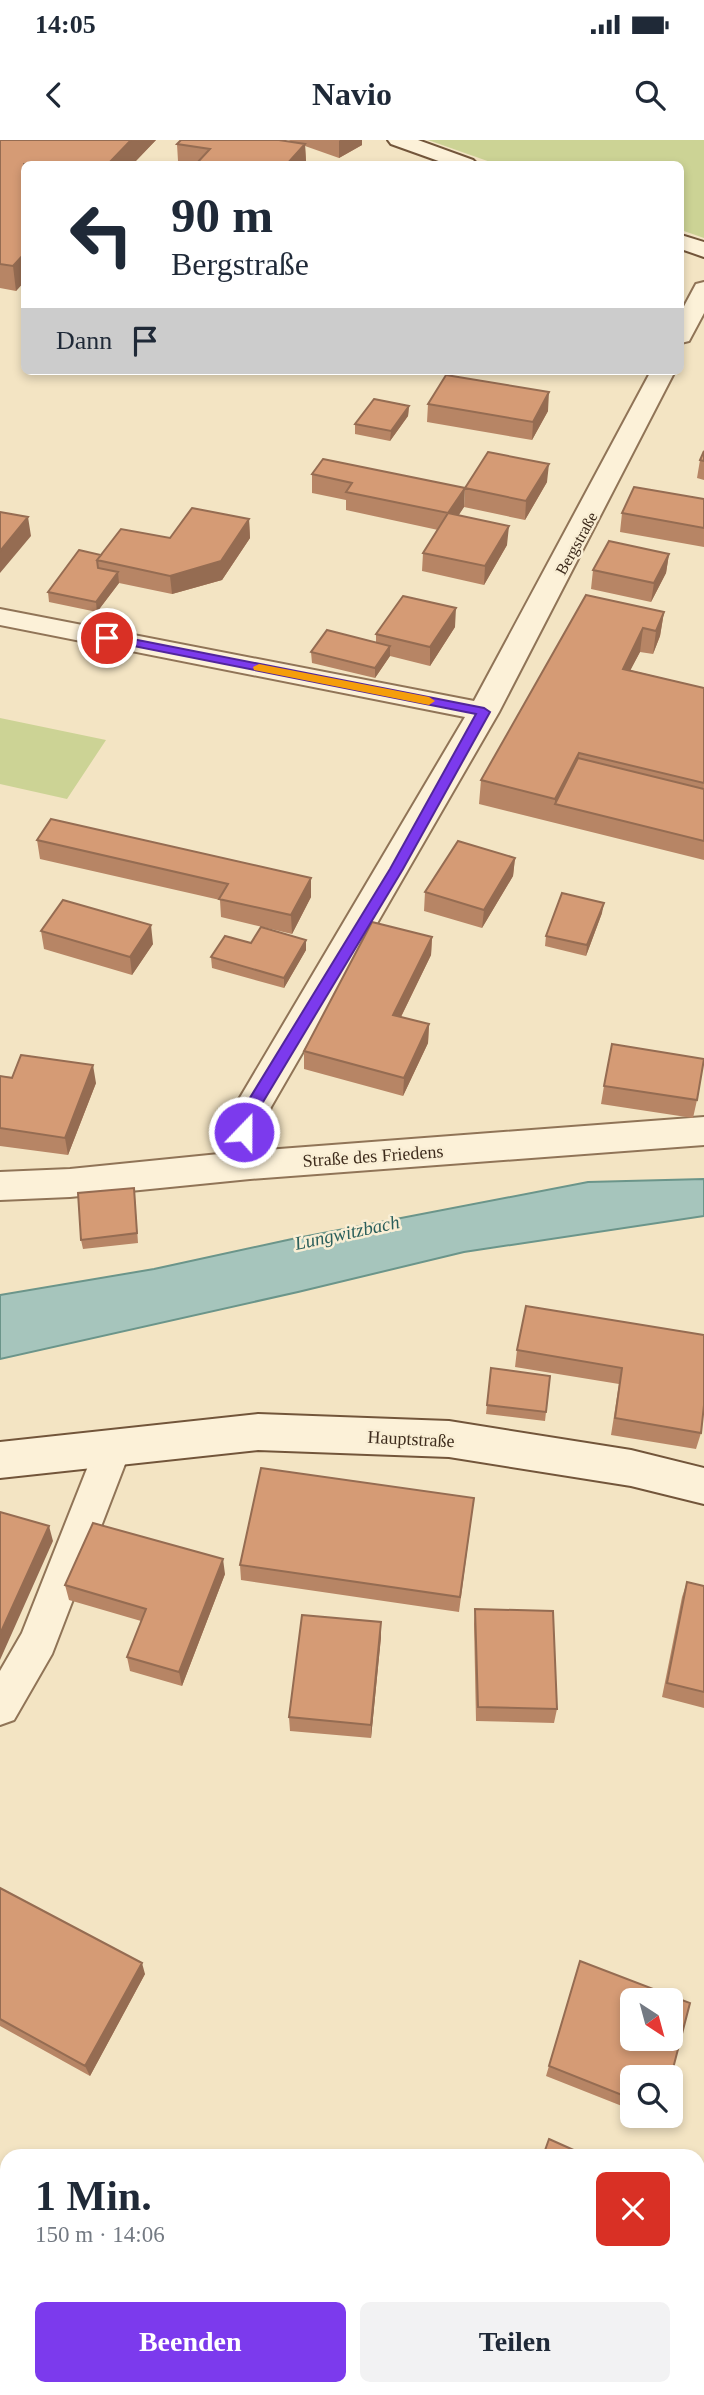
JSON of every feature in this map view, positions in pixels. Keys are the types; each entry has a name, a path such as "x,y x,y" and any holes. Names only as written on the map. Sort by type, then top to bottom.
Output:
{"street":[{"path":"398,140 458,161"},
{"path":"684,243 704,250"},
{"path":"684,330 704,289"},
{"name":"Bergstraße","path":"250,1165 244,1132 253,1106 397,869 593,513 661,375"},
{"path":"0,617 484,712"},
{"name":"Straße des Friedens","path":"0,1186 70,1183 250,1165 704,1131"},
{"name":"Hauptstraße","path":"0,1460 258,1432 449,1439 631,1468 704,1486"}],"lane":[{"path":"0,1707 38,1642 114,1446"}],"green space":[{"path":"428,140 704,140 704,238 684,231 684,161 488,161"},
{"path":"0,718 106,740 67,799 0,784"}],"water":[{"name":"Lungwitzbach","path":"704,1179 704,1216 464,1252 0,1359 0,1295 154,1269 292,1239 588,1182"}],"building":[{"path":"0,140 131,140 111,161 21,161 21,257 13,266 0,264"},
{"path":"181,140 279,140 305,144 290,161 199,161 210,149 177,144"},
{"path":"446,375 549,392 533,422 428,404"},
{"path":"374,399 409,406 391,431 355,424"},
{"path":"488,452 549,464 526,501 465,488"},
{"path":"323,459 465,488 448,513 346,492 352,483 312,474"},
{"path":"634,487 704,499 704,528 622,513"},
{"path":"192,508 249,519 221,561 170,576 97,560 121,529 170,538"},
{"path":"0,512 28,517 0,551"},
{"path":"448,513 509,526 485,566 423,553"},
{"path":"609,541 669,554 654,583 593,570"},
{"path":"79,550 101,555 97,560 98,568 118,572 96,602 48,592"},
{"path":"586,595 664,612 656,631 643,628 623,669 704,688 704,783 579,753 555,799 481,780"},
{"path":"403,596 456,608 430,647 376,634"},
{"path":"327,630 390,646 375,668 311,652"},
{"path":"578,758 704,789 704,841 555,804"},
{"path":"51,819 311,878 291,915 219,899 228,884 37,840"},
{"path":"458,841 515,858 484,910 425,892"},
{"path":"562,893 604,903 587,945 546,936"},
{"path":"63,900 151,925 130,957 41,931"},
{"path":"372,922 432,937 393,1015 429,1024 404,1078 304,1051"},
{"path":"261,927 306,940 284,978 211,957 225,936 251,943"},
{"path":"612,1044 704,1059 697,1100 604,1086"},
{"path":"21,1055 93,1065 65,1138 0,1128 0,1076 12,1078"},
{"path":"134,1188 137,1233 81,1240 78,1193"},
{"path":"526,1306 704,1335 704,1405 701,1433 615,1418 622,1368 517,1350"},
{"path":"491,1368 550,1376 546,1412 487,1405"},
{"path":"261,1468 474,1498 460,1597 240,1565"},
{"path":"0,1512 49,1526 0,1634"},
{"path":"93,1523 223,1559 179,1672 127,1657 146,1609 65,1585"},
{"path":"687,1582 704,1586 704,1692 667,1683"},
{"path":"475,1609 553,1611 557,1709 478,1707"},
{"path":"302,1615 381,1622 371,1725 289,1717"},
{"path":"0,1888 142,1963 85,2066 0,2019"},
{"path":"580,1961 651,1988 620,1988 620,2051 678,2051 674,2065 620,2065 620,2094 549,2066"},
{"path":"683,2000 690,2003 683,2030"},
{"path":"549,2139 571,2149 545,2149"}],"slow traffic":[{"path":"259,667 429,701"}],"route":[{"path":"107,638 484,712 397,869 253,1106 244,1132"}]}
